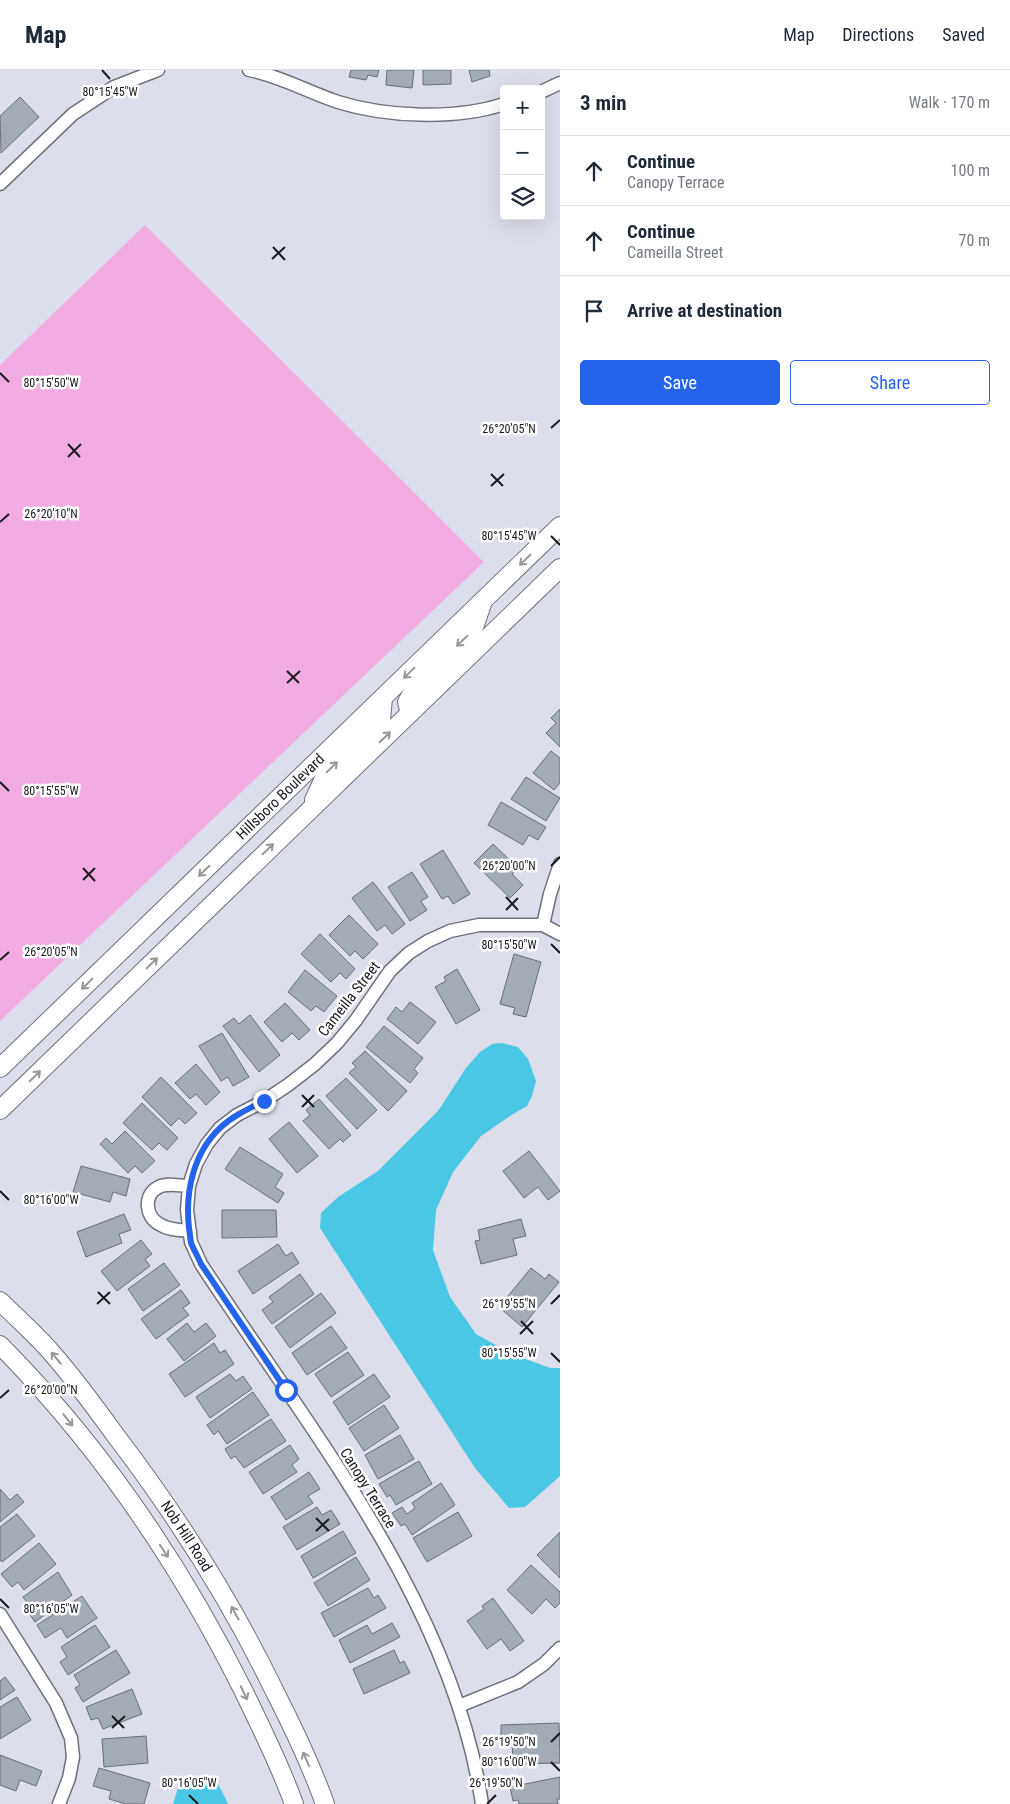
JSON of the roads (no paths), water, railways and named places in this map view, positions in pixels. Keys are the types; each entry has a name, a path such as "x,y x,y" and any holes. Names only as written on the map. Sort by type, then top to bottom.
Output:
{"street":[{"path":"0,184 73,114 114,87 158,70"},
{"path":"249,70 339,102 382,112 422,115 466,112 500,105"},
{"path":"545,90 560,83"},
{"name":"Hillsboro Boulevard","path":"0,1068 560,526"},
{"name":"Hillsboro Boulevard","path":"0,1110 560,568"},
{"path":"410,714 406,702 418,684 474,630 484,599"},
{"path":"309,810 326,774 380,720 383,698"},
{"path":"560,864 550,894 543,925 560,934"},
{"name":"Cameilla Street","path":"187,1210 189,1186 196,1164 207,1144 220,1128 237,1115 264,1101 288,1085 315,1064 337,1043 356,1020 390,971 409,953 450,930 479,925 543,925"},
{"path":"189,1186 170,1185 158,1187 152,1192 148,1200 148,1208 152,1218 157,1223 170,1229 190,1231"},
{"name":"Canopy Terrace","path":"187,1210 191,1242 201,1264 354,1494 406,1581 431,1636 459,1706 474,1756 482,1804"},
{"name":"Nob Hill Road","path":"0,1301 50,1352 83,1392 139,1466 192,1542 234,1611 256,1652 288,1718 325,1804"},
{"name":"Nob Hill Road","path":"0,1345 68,1420 122,1489 168,1556 232,1668 260,1725 294,1804"},
{"path":"0,1614 56,1703 72,1738 73,1757 69,1778 59,1804"},
{"path":"459,1706 518,1682 544,1664 560,1648"}],"water":[{"path":"502,1043 518,1047 528,1059 536,1081 532,1096 527,1106 481,1136 453,1172 436,1210 433,1250 450,1297 476,1334 512,1354 550,1368 560,1368 560,1476 525,1507 509,1508 475,1468 320,1228 321,1213 338,1197 378,1171 438,1111 466,1068 480,1052 492,1044"},
{"path":"189,1776 205,1777 215,1781 228,1804 173,1804 179,1785"}]}
